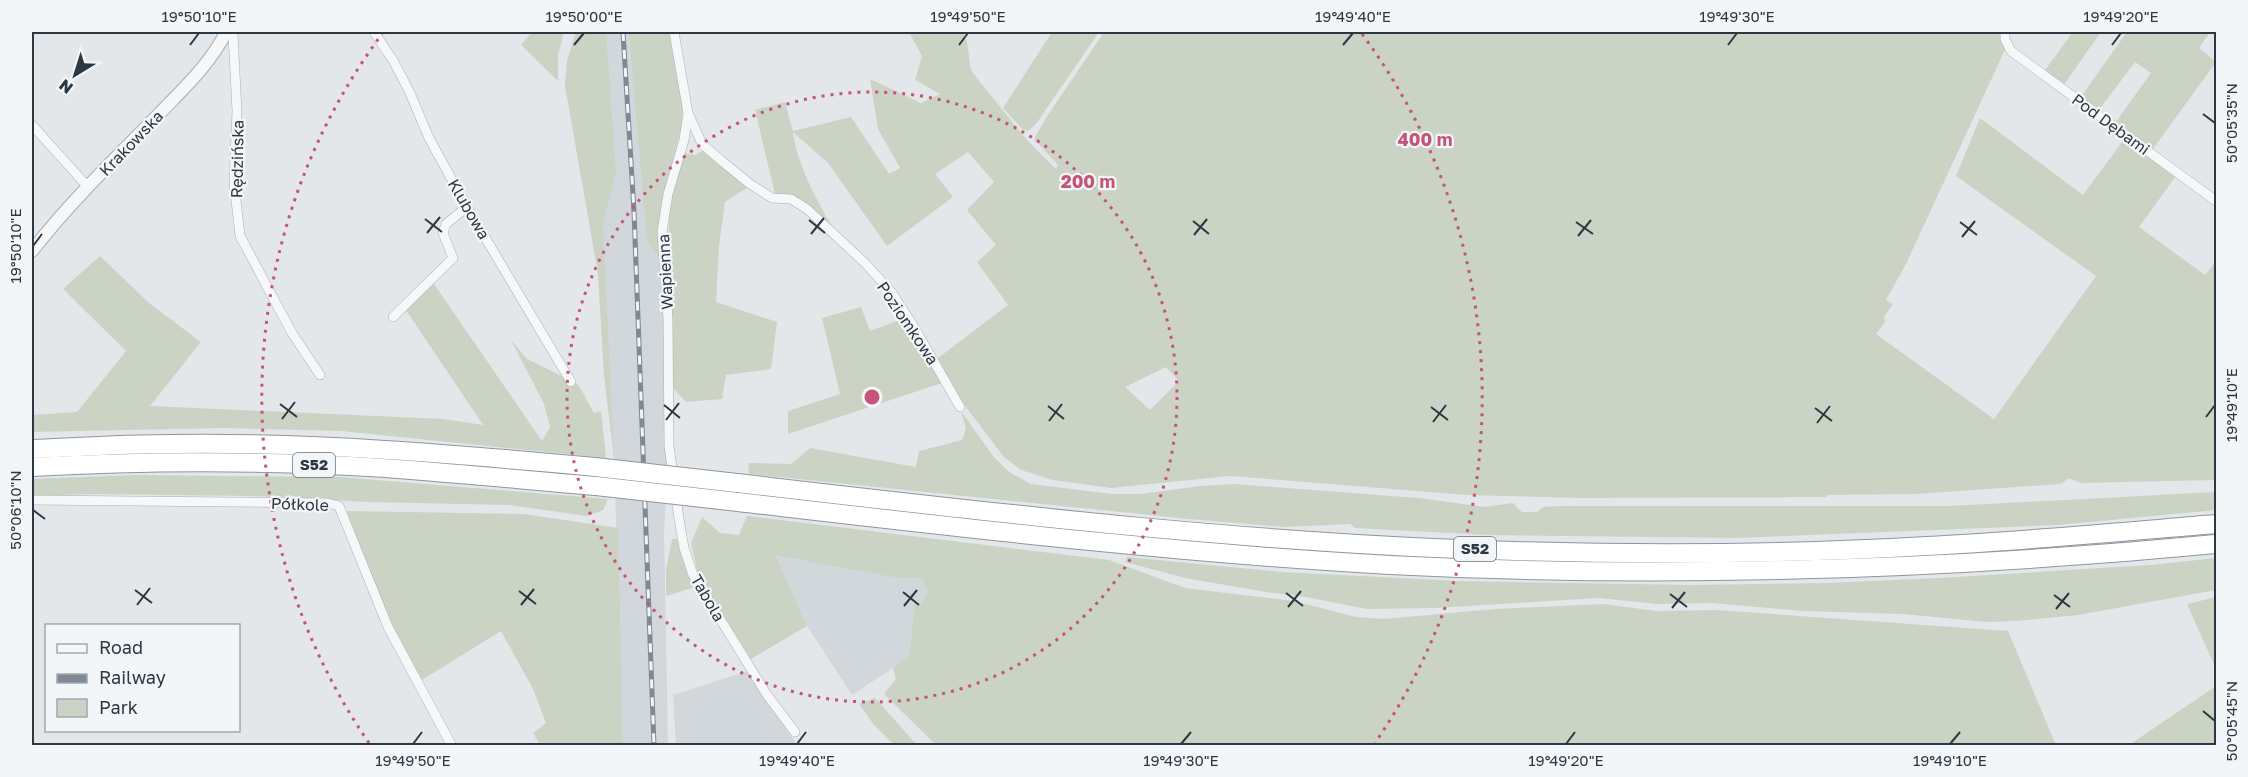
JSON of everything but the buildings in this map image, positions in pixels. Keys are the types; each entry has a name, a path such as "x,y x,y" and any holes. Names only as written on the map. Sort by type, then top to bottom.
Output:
{"highway":[{"name":"S52","path":"32,449 174,444 305,446 401,451 595,476 738,502 1074,540 1257,556 1525,570 1686,572 1894,567 2122,553 2217,544"},
{"name":"S52","path":"32,467 208,463 306,464 737,483 1069,520 1255,537 1515,551 1693,552 1893,548 2032,540 2217,524"}],"street":[{"name":"Krakowska","path":"32,251 88,187 204,67 228,32"},
{"name":"Rędzińska","path":"228,32 233,35 237,111 234,182 240,236 292,333 320,375"},
{"name":"Klubowa","path":"374,32 407,86 429,138 467,207 572,382"},
{"name":"Wapienna","path":"669,446 668,319 662,232 668,194 688,113 675,32"},
{"name":"Pod Dębami","path":"2005,32 2011,51 2217,201"},
{"name":"Poziomkowa","path":"688,113 702,144 750,184 772,198 791,200 807,209 866,264 892,293 960,407"},
{"path":"32,125 88,187"},
{"path":"681,147 702,144"},
{"path":"393,317 453,258 443,233 446,224 467,207"},
{"name":"Tabola","path":"669,446 684,548 693,575 767,695 795,732"},
{"name":"Półkole","path":"32,500 327,503 339,506 388,627 452,746"}],"shaded area":[{"path":"576,32 650,32 659,256 665,319 668,469 664,531 668,745 623,745 614,458 604,374 598,273 565,85 567,61"},
{"path":"776,554 891,577 922,578 928,591 919,606 914,606 910,654 852,695 807,626"},
{"path":"748,671 797,745 676,745 673,695"}],"green space":[{"path":"532,32 564,32 558,55 558,81 521,45"},
{"path":"576,32 606,32 616,172 603,223 614,458 604,374 598,273 565,85 567,61"},
{"path":"629,32 669,32 683,106 682,125 664,194 659,227 659,256 647,241"},
{"path":"909,32 961,32 967,41 973,73 1026,139 1056,169 1058,165 1034,139 1104,32 2009,32 2009,41 1906,264 1886,300 1893,304 1884,317 1885,322 1876,334 1994,419 2096,276 1956,176 1980,118 2083,195 2125,138 2176,176 2139,227 2205,275 2216,261 2216,480 2080,483 2069,478 2061,484 1916,494 1827,495 1826,497 1583,498 1467,495 1230,476 1111,488 1053,480 1021,470 1004,457 959,398 938,358 1008,305 977,262 996,245 967,210 994,182 968,152 935,174 953,197 887,246 828,163 793,132 803,168 832,227 775,194 755,110 785,102 793,131 851,117 889,174 900,168 878,129 870,79 921,103 940,94 915,80 922,56","holes":["1166,367 1179,381 1150,410 1125,387"]},
{"path":"1052,32 1099,32 1036,124 1028,131 1022,129 1003,108"},
{"path":"2073,32 2101,32 2063,86 2045,70"},
{"path":"2127,32 2210,32 2199,48 2216,62 2153,149 2115,123 2151,73 2135,62 2098,111 2080,98"},
{"path":"704,150 747,188 725,202 719,246 716,302 777,322 771,369 726,375 722,399 686,402 670,385 667,269 670,198 683,153 696,155"},
{"path":"100,256 149,303 201,342 150,406 443,419 483,425 406,310 434,284 542,441 550,427 544,404 511,340 527,359 578,384 594,413 601,411 606,458 341,431 222,428 32,432 32,415 77,412 126,351 63,289"},
{"path":"861,307 870,331 905,318 942,383 788,434 788,411 840,394 822,318"},
{"path":"961,411 993,456 1009,472 1031,484 1112,494 1141,494 1234,484 1419,498 1485,507 1513,503 1522,512 1537,512 1543,507 1562,506 1949,506 2216,492 2216,510 2058,525 1736,538 1488,535 1355,528 1350,524 1285,527 749,474 748,463 791,464 810,448 916,467 919,451 962,440 966,429"},
{"path":"136,475 340,477 608,499 603,510 587,516 509,505 368,502 256,496 89,494 32,496 32,479"},
{"path":"347,511 524,514 618,528 623,745 540,745 533,733 546,723 533,689 501,631 422,680 394,631 373,584"},
{"path":"747,516 1109,560 1185,588 1294,601 1356,617 1384,619 1495,609 1603,604 1657,611 1717,610 2008,631 2056,745 936,745 884,694 896,679 893,668 910,654 914,605 919,606 928,591 922,578 891,577 776,555 807,626 751,659 698,574 691,543 702,517 720,533 739,535"},
{"path":"672,539 677,539 695,587 666,596 666,570"},
{"path":"1127,557 1282,572 1458,581 1691,585 1828,583 1940,578 2151,565 2216,558 2216,590 2078,615 1987,622 1903,614 1803,611 1711,603 1657,604 1599,598 1436,608 1367,609 1185,578 1125,562"},
{"path":"2216,597 2216,669 2187,604"},
{"path":"2216,686 2216,745 2129,745"},
{"path":"875,698 917,745 894,745 874,725 859,704"}],"railway":[{"path":"623,32 634,211 654,746"}]}
